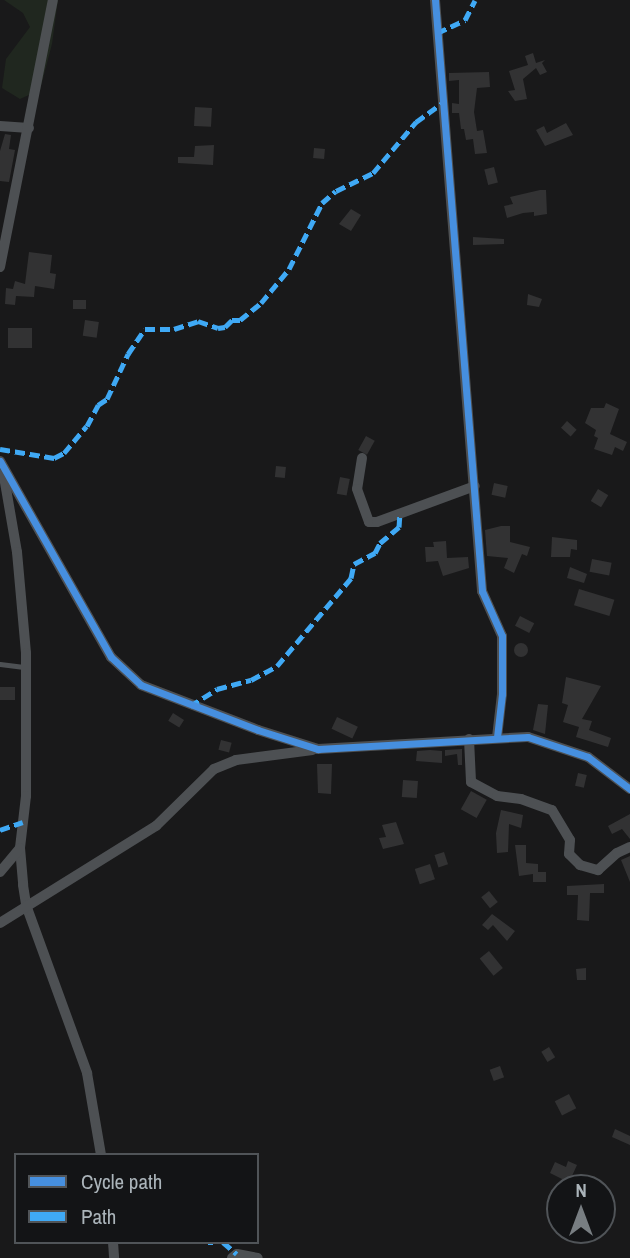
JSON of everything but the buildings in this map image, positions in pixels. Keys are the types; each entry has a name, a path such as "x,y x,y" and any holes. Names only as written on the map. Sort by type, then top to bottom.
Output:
{"street":[{"path":"0,267 53,0"},
{"path":"435,0 482,591 502,636 502,694 497,737"},
{"path":"0,125 29,128"},
{"path":"362,457 357,489 369,523 377,523 475,486"},
{"path":"0,460 17,552 26,667 26,796 20,848 26,905 87,1073 101,1153"},
{"path":"0,460 111,657 141,685 246,726 318,749"},
{"path":"0,923 156,826 214,769 236,760 318,749 528,737 589,757 630,789"},
{"path":"469,739 471,782 497,796 521,799 552,810 570,840 569,854 580,865 598,870 617,853 630,847"},
{"path":"0,873 20,848"},
{"path":"232,1258 237,1254 258,1258"}],"lane":[{"path":"0,664 26,667"}],"shaded area":[{"path":"4,0 58,0 52,44 40,90 20,99 2,88 6,59 30,27 23,13"}],"marked path":[{"path":"437,33 465,20 475,0"},
{"path":"0,449 54,458 64,453 87,426 98,405 107,399 128,354 145,329 174,329 198,321 218,328 225,327 232,320 240,320 261,303 289,269 322,203 336,191 373,173 416,122 442,103"},
{"path":"190,706 217,689 251,680 277,666 351,578 354,564 375,553 380,543 399,527 400,514"},
{"path":"0,830 23,822"},
{"path":"225,1244 237,1254"}],"cycle path":[{"path":"435,0 482,591 502,636 502,694 497,737"},
{"path":"0,461 111,657 141,685 258,730 318,749 528,737 588,757 630,789"}]}
